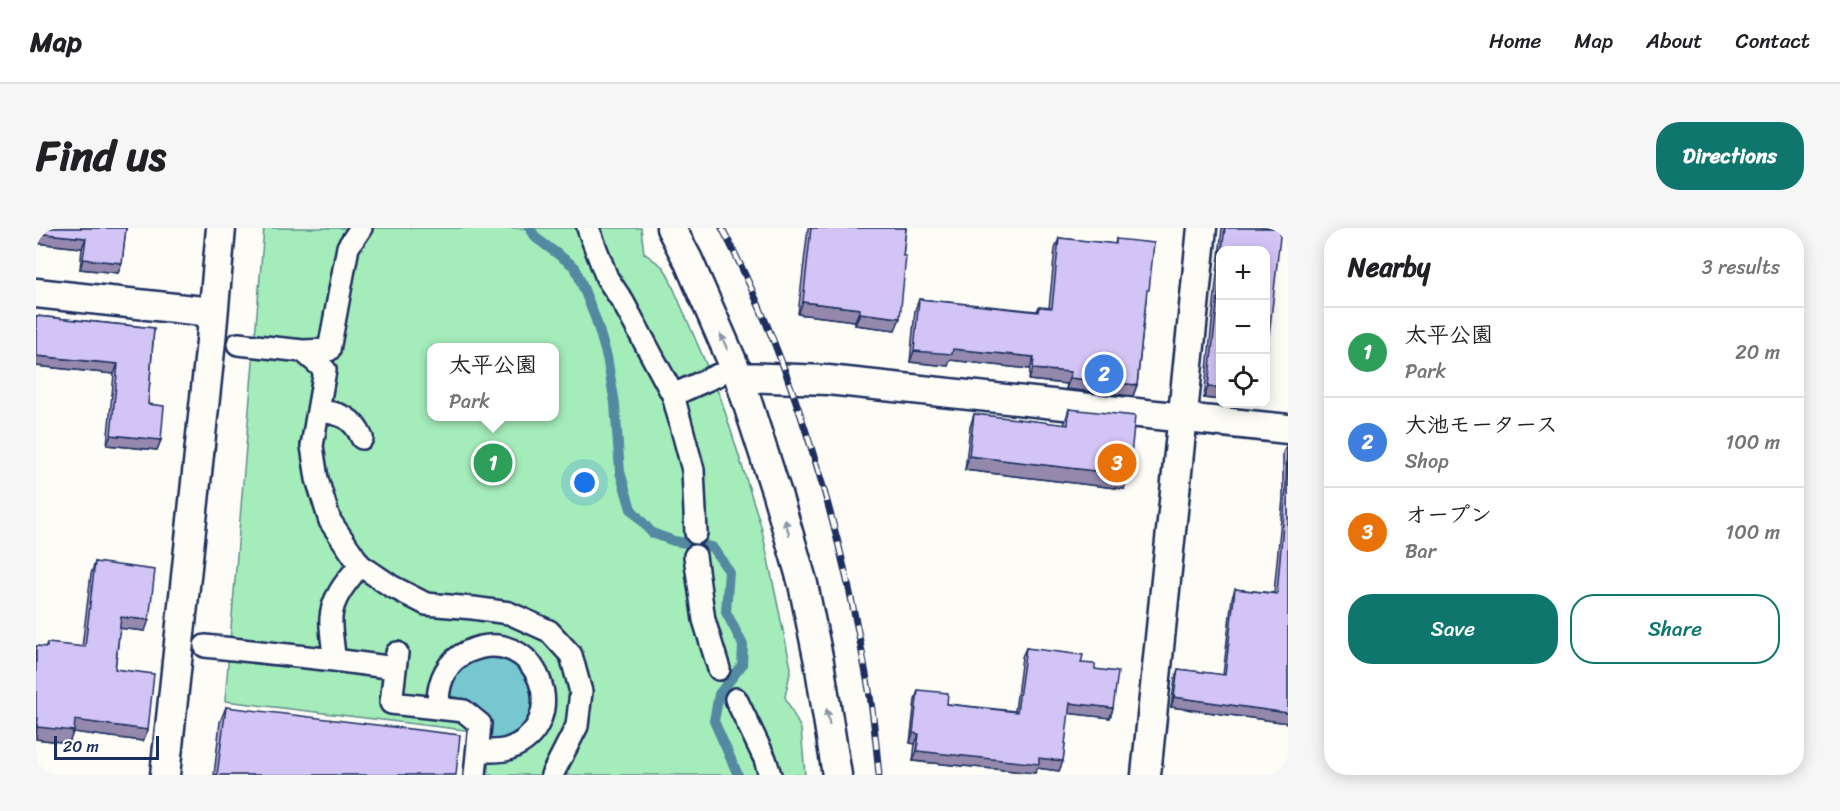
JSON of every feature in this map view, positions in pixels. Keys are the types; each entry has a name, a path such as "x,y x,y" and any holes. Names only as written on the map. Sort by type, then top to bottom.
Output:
{"street":[{"path":"165,775 221,228"},
{"path":"238,345 303,351 329,350 348,247 361,228"},
{"path":"588,228 607,278 623,302 673,394 693,470 696,533"},
{"path":"671,228 688,260 803,584 821,673 837,775"},
{"path":"1146,775 1202,228"},
{"path":"36,293 213,312"},
{"path":"303,351 325,370 312,446 317,479 330,521 360,565 391,586 426,604 509,613 549,631 571,656 581,692 577,726 552,775"},
{"path":"673,394 729,376 828,380 1288,429"},
{"path":"318,411 345,416 357,428 362,438"},
{"path":"695,556 704,620 719,669"},
{"path":"334,660 332,611 336,597 360,565"},
{"path":"438,700 439,687 451,663 461,654 477,647 496,645 513,650 528,660 539,675 544,692 543,710 536,727 523,741 507,749 490,751"},
{"path":"205,646 334,660 396,660 391,703 464,711 480,724 475,775"},
{"path":"736,699 765,759 770,775"}],"green space":[{"path":"264,228 641,228 644,253 663,267 667,273 721,399 761,526 791,668 785,697 801,729 805,775 468,775 473,731 225,701"}],"water":[{"path":"481,653 507,658 527,672 536,710 511,743 486,747 487,721 467,699 444,695 461,661"}],"building":[{"path":"36,228 126,228 122,263 83,259 86,238 36,233"},
{"path":"811,228 906,228 903,256 906,256 900,318 860,313 860,309 803,302"},
{"path":"1225,228 1281,228 1270,327 1270,246 1223,246"},
{"path":"1059,238 1116,244 1116,239 1154,243 1137,385 1070,378 1071,372 1033,369 1034,357 953,349 952,354 914,351 919,299 1038,312 1039,307 1052,308"},
{"path":"1216,314 1216,388 1208,387"},
{"path":"36,316 154,328 148,404 164,406 161,440 111,435 118,364 36,356"},
{"path":"1069,409 1135,416 1129,475 969,456 974,414 1068,425"},
{"path":"1287,444 1288,713 1174,697 1178,669 1225,675 1235,589 1277,594 1286,489"},
{"path":"95,562 155,570 149,620 121,617 115,669 154,674 148,730 75,720 74,731 37,727 36,646 47,647 47,643 85,647"},
{"path":"1026,648 1083,655 1081,663 1095,664 1095,669 1118,672 1113,708 1070,703 1063,761 1039,758 1039,764 917,751 919,734 913,733 918,690 948,693 947,704 1017,712"},
{"path":"226,707 460,735 456,775 217,775"}],"waterway":[{"path":"530,228 536,238 575,267 596,320 607,357 615,404 620,472 631,509 652,533 674,541 712,547 729,571 726,612 743,645 742,665 719,694 714,721 738,775"}],"railway":[{"path":"722,228 772,336 793,393 829,510 857,627 872,708 879,775"}],"place":[{"name":"大池モータース","path":"1104,374"},
{"name":"太平公園","path":"493,463"},
{"name":"オープン","path":"1117,463"}]}
